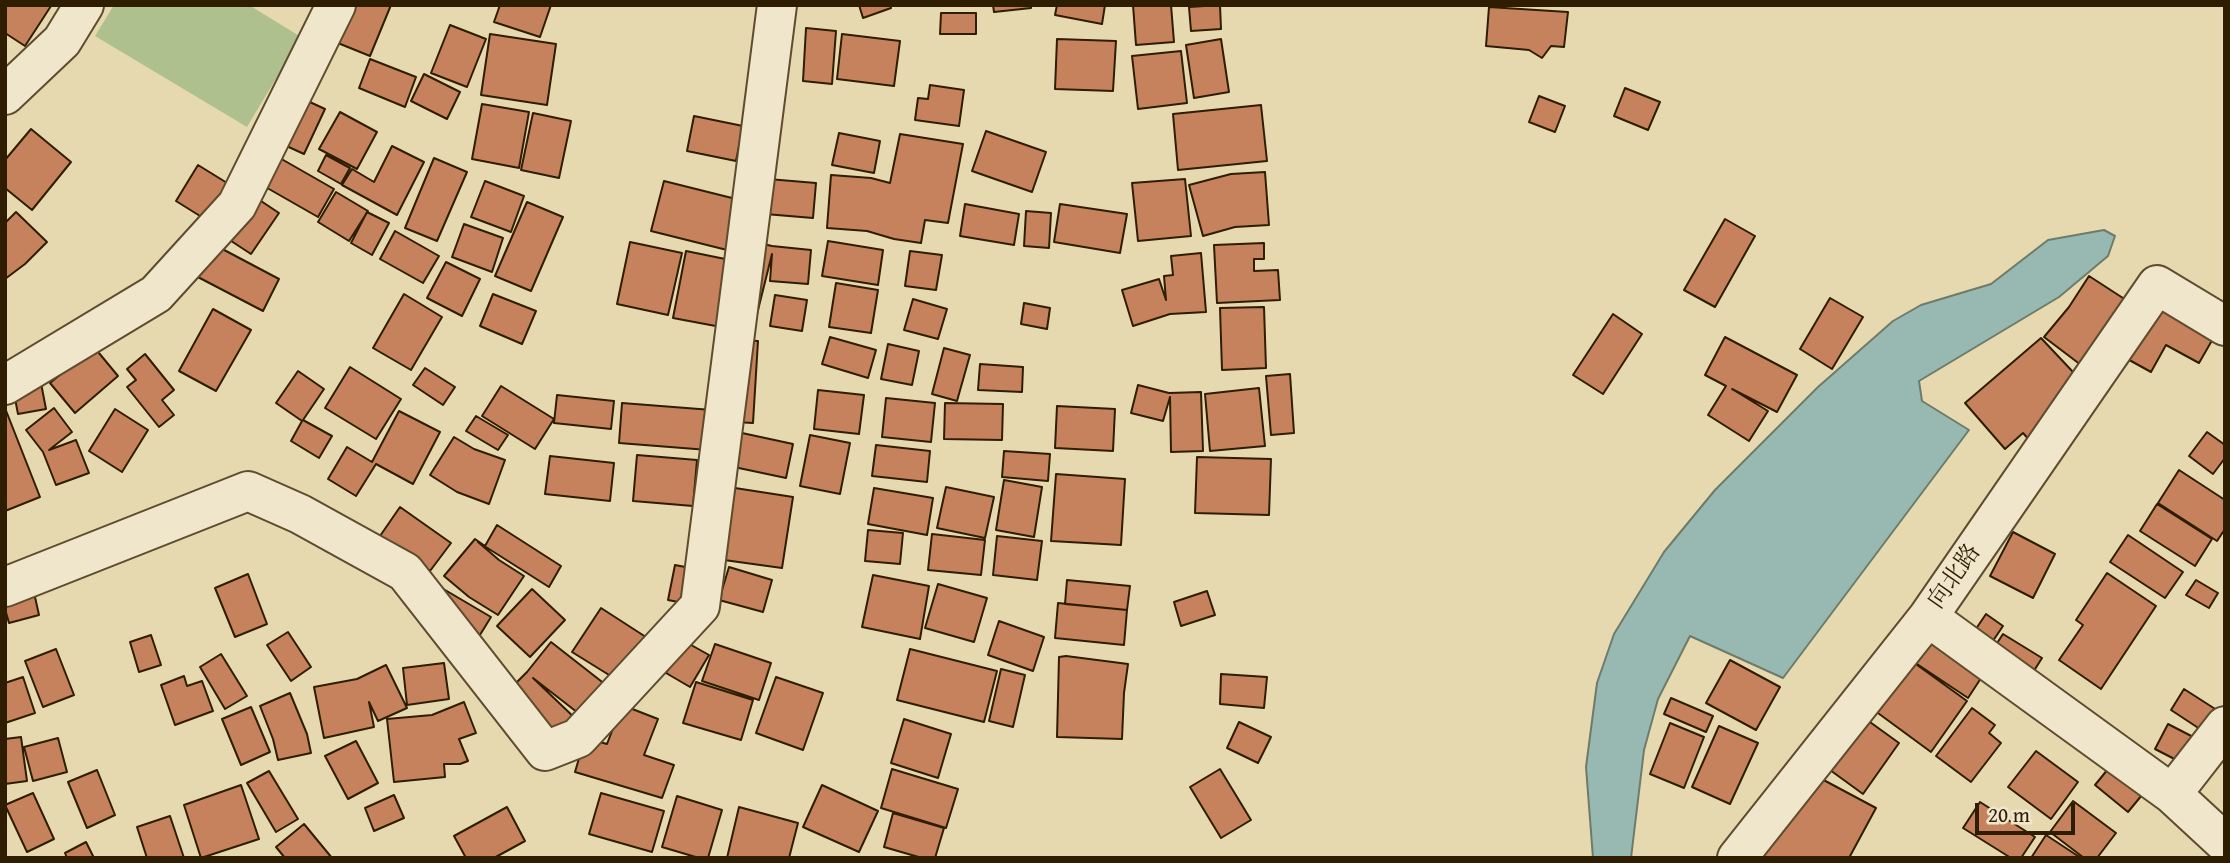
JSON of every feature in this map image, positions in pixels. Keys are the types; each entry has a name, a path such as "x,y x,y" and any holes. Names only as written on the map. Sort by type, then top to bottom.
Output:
{"street":[{"path":"5,95 62,41 84,5"},
{"path":"5,384 156,293 237,205 336,5"},
{"path":"5,587 248,491 300,514 405,572 545,751 578,738 700,606 777,5"},
{"name":"向北路","path":"1737,858 1928,617 2157,285 2225,326"},
{"path":"1928,617 2172,794 2225,843"},
{"path":"2172,794 2225,726"}],"green space":[{"path":"114,5 249,5 301,37 247,127 95,36"}],"water":[{"path":"2104,230 2115,236 2108,256 2059,297 1919,381 1922,401 1969,430 1783,678 1690,636 1658,699 1644,750 1631,858 1593,858 1586,767 1597,683 1614,634 1664,552 1715,490 1818,387 1893,321 1921,305 1991,284 2048,240"}],"building":[{"path":"5,5 51,6 25,46 5,33"},
{"path":"341,5 391,5 370,56 328,39"},
{"path":"500,5 551,5 540,37 494,22"},
{"path":"859,5 890,5 891,8 863,18"},
{"path":"993,5 1031,5 1031,8 994,12"},
{"path":"1057,5 1105,5 1102,24 1055,15"},
{"path":"1133,5 1171,5 1174,42 1136,45"},
{"path":"1220,5 1221,29 1191,31 1189,7"},
{"path":"1489,7 1568,12 1564,47 1551,46 1542,58 1529,50 1486,46"},
{"path":"941,13 976,13 976,34 940,34"},
{"path":"450,25 486,39 467,87 431,73"},
{"path":"806,28 836,31 832,84 803,81"},
{"path":"490,34 556,44 547,105 481,95"},
{"path":"842,34 900,41 894,86 837,79"},
{"path":"1057,39 1116,41 1113,91 1055,89"},
{"path":"1221,39 1229,92 1194,98 1186,45"},
{"path":"1181,51 1187,103 1138,109 1132,56"},
{"path":"370,59 416,77 405,107 359,88"},
{"path":"424,74 460,92 447,119 411,101"},
{"path":"930,85 964,90 959,126 915,120 918,98 928,99"},
{"path":"1625,88 1660,102 1648,130 1614,116"},
{"path":"288,92 325,109 304,154 267,137"},
{"path":"1539,96 1565,106 1555,132 1529,122"},
{"path":"482,104 529,112 519,168 472,159"},
{"path":"1261,105 1267,161 1178,170 1173,114"},
{"path":"340,112 377,132 357,169 319,149"},
{"path":"533,113 571,121 559,178 521,170"},
{"path":"694,116 743,126 736,161 687,151"},
{"path":"31,129 71,162 32,210 5,188 5,160"},
{"path":"986,131 1046,152 1032,192 972,171"},
{"path":"839,133 880,141 874,173 832,165"},
{"path":"900,134 963,144 948,223 925,220 921,243 867,231 827,228 831,175 871,178 890,183"},
{"path":"392,146 424,162 397,215 342,185 352,169 374,182"},
{"path":"271,153 334,189 318,217 255,181"},
{"path":"326,155 350,168 341,184 318,171"},
{"path":"434,158 467,172 437,241 405,228"},
{"path":"198,165 232,186 208,221 176,201"},
{"path":"1265,172 1269,225 1235,227 1203,236 1189,185 1231,174"},
{"path":"756,178 816,183 813,218 753,213"},
{"path":"1185,179 1191,236 1138,241 1132,183"},
{"path":"485,181 524,196 511,232 471,217"},
{"path":"664,181 748,202 735,252 651,231"},
{"path":"336,192 368,211 349,241 318,222"},
{"path":"249,193 279,213 251,254 222,235"},
{"path":"527,202 563,217 531,291 495,276"},
{"path":"965,204 1019,214 1014,245 960,236"},
{"path":"1060,204 1127,214 1120,253 1054,242"},
{"path":"1026,211 1051,213 1049,248 1024,246"},
{"path":"16,212 47,242 5,279 5,223"},
{"path":"367,212 389,223 372,255 351,243"},
{"path":"1725,219 1755,236 1715,307 1684,290"},
{"path":"464,224 503,238 492,272 452,257"},
{"path":"395,231 439,256 423,283 380,259"},
{"path":"746,240 811,250 808,284 770,281 772,254 753,330"},
{"path":"828,241 883,250 878,285 822,276"},
{"path":"630,242 682,253 668,315 617,304"},
{"path":"211,243 279,279 263,311 194,275"},
{"path":"1264,243 1264,259 1254,259 1254,271 1278,270 1280,300 1217,303 1214,245"},
{"path":"686,251 735,261 721,327 673,318"},
{"path":"910,251 942,255 936,290 905,286"},
{"path":"1201,253 1206,312 1170,314 1133,326 1122,290 1159,279 1166,300 1164,276 1173,275 1171,256"},
{"path":"446,262 480,279 462,316 427,298"},
{"path":"2089,276 2126,300 2081,365 2044,337 2069,307"},
{"path":"836,283 878,290 871,333 829,327"},
{"path":"404,294 442,317 411,370 373,348"},
{"path":"493,294 536,311 522,344 480,326"},
{"path":"775,295 807,300 802,331 770,326"},
{"path":"2156,295 2218,330 2199,363 2166,345 2151,372 2122,356"},
{"path":"1830,298 1863,317 1832,369 1800,349"},
{"path":"913,299 947,309 938,339 904,330"},
{"path":"1024,303 1050,308 1047,329 1021,324"},
{"path":"1264,307 1266,368 1222,370 1220,308"},
{"path":"213,309 251,330 216,391 179,371"},
{"path":"1613,314 1642,334 1603,394 1573,375"},
{"path":"830,337 876,350 868,378 822,364"},
{"path":"1725,337 1797,375 1777,412 1732,389 1768,411 1749,441 1708,415 1726,386 1705,375"},
{"path":"2041,338 2089,389 2031,442 2023,433 2005,449 1965,403"},
{"path":"722,339 758,341 753,423 717,421"},
{"path":"888,344 919,351 912,385 881,379"},
{"path":"94,347 118,376 75,413 50,383"},
{"path":"944,348 970,355 957,401 932,394"},
{"path":"145,354 174,390 162,400 174,415 159,427 127,387 136,380 127,369"},
{"path":"980,364 1023,367 1022,392 978,390"},
{"path":"350,367 401,399 376,439 325,408"},
{"path":"425,368 455,387 443,405 413,385"},
{"path":"298,371 324,389 303,420 332,436 319,458 291,441 302,421 276,403"},
{"path":"1290,374 1294,433 1271,435 1266,376"},
{"path":"40,378 46,409 18,414 12,383"},
{"path":"1138,385 1169,393 1201,392 1203,451 1171,452 1170,397 1163,421 1131,413"},
{"path":"501,386 554,419 535,449 482,416"},
{"path":"1259,388 1265,446 1210,451 1205,394"},
{"path":"818,390 864,395 859,434 814,429"},
{"path":"557,395 614,401 611,429 554,423"},
{"path":"886,398 935,403 931,442 882,437"},
{"path":"622,403 712,410 708,450 619,443"},
{"path":"945,403 1003,404 1002,440 944,439"},
{"path":"1057,406 1115,409 1113,451 1055,448"},
{"path":"5,408 40,497 5,511"},
{"path":"54,408 72,432 49,450 76,440 89,473 56,485 43,452 26,430"},
{"path":"115,409 148,430 122,472 89,451"},
{"path":"399,411 440,432 413,484 376,464 356,496 328,479 347,447 372,462"},
{"path":"476,416 508,435 498,450 466,431"},
{"path":"2207,432 2225,445 2225,458 2213,474 2189,456"},
{"path":"742,433 793,444 786,478 734,467"},
{"path":"810,435 850,443 840,494 800,486"},
{"path":"454,437 474,449 505,460 489,504 457,492 430,475"},
{"path":"876,445 930,451 927,482 872,476"},
{"path":"1004,451 1050,454 1048,481 1002,477"},
{"path":"637,455 697,460 693,506 633,501"},
{"path":"550,456 614,463 610,501 545,494"},
{"path":"1197,457 1271,459 1269,515 1195,513"},
{"path":"2179,470 2225,500 2225,529 2217,541 2158,503"},
{"path":"1056,474 1125,479 1121,545 1051,541"},
{"path":"1004,480 1042,487 1034,537 996,530"},
{"path":"946,487 994,497 985,538 937,528"},
{"path":"735,488 793,497 782,568 724,560"},
{"path":"874,488 933,498 927,535 868,524"},
{"path":"2157,504 2212,539 2195,566 2140,531"},
{"path":"400,507 451,543 430,571 380,536"},
{"path":"497,525 561,566 549,587 478,542 524,576 498,615 469,597 444,576 475,539 485,546"},
{"path":"868,530 903,533 900,564 865,561"},
{"path":"2013,532 2055,554 2033,598 1990,576"},
{"path":"932,534 985,540 981,575 928,570"},
{"path":"2128,535 2183,572 2165,598 2110,562"},
{"path":"997,536 1042,541 1037,580 993,575"},
{"path":"675,565 716,573 709,608 668,600"},
{"path":"729,567 772,580 763,612 719,600"},
{"path":"2107,573 2156,606 2101,689 2059,660 2083,625 2076,620"},
{"path":"248,574 267,624 235,637 215,588"},
{"path":"873,575 929,586 920,639 862,627"},
{"path":"1067,580 1130,586 1127,610 1065,604"},
{"path":"2196,580 2218,593 2209,608 2186,595"},
{"path":"938,584 987,598 974,642 925,628"},
{"path":"440,587 491,617 475,643"},
{"path":"33,588 39,615 9,623 5,594"},
{"path":"532,589 565,620 530,657 497,626"},
{"path":"1207,591 1215,615 1181,626 1174,602"},
{"path":"1058,603 1127,610 1124,645 1055,638"},
{"path":"601,608 649,639 622,683 572,652"},
{"path":"1986,614 2003,626 1982,657 1965,645"},
{"path":"999,621 1044,637 1033,671 988,655"},
{"path":"288,632 311,667 291,681 267,645"},
{"path":"1933,633 1987,669 1968,698 1914,662"},
{"path":"2003,634 2042,658 2027,682 1988,657"},
{"path":"151,635 161,665 139,672 130,642"},
{"path":"684,641 709,655 690,687 666,673"},
{"path":"551,642 606,685 582,716 533,678 579,722 549,752 497,702 527,672"},
{"path":"715,644 771,663 759,700 702,681"},
{"path":"56,649 74,695 43,707 25,661"},
{"path":"910,649 997,671 984,722 897,700"},
{"path":"221,654 247,696 225,709 200,667"},
{"path":"1059,657 1128,664 1122,739 1057,737"},
{"path":"1730,660 1780,687 1756,730 1706,703"},
{"path":"1913,662 1967,701 1931,752 1852,694"},
{"path":"444,663 449,699 407,705 403,668"},
{"path":"386,665 407,708 378,721 369,702 374,727 324,738 314,687 357,679"},
{"path":"1001,669 1025,675 1013,727 989,721"},
{"path":"1221,674 1267,677 1264,708 1220,704"},
{"path":"184,676 187,686 202,681 213,711 175,725 161,685"},
{"path":"23,677 35,713 5,723 5,683"},
{"path":"776,677 823,693 803,750 756,733"},
{"path":"696,682 753,700 741,740 683,723"},
{"path":"2184,689 2223,714 2209,735 2171,710"},
{"path":"290,693 307,734 311,753 278,760 260,706"},
{"path":"1671,698 1713,716 1706,732 1664,714"},
{"path":"464,702 476,733 459,739 468,761 444,764 445,777 394,782 387,719 432,715"},
{"path":"1845,704 1899,743 1863,794 1808,754"},
{"path":"622,705 658,719 644,755 674,765 662,798 575,772 585,738 607,744"},
{"path":"251,707 270,752 241,765 222,719"},
{"path":"1972,708 1995,725 1989,733 2001,743 1971,782 1936,756"},
{"path":"904,719 951,734 938,778 891,763"},
{"path":"1239,722 1271,737 1258,763 1227,748"},
{"path":"1670,723 1704,737 1684,788 1650,774"},
{"path":"2168,724 2201,741 2188,766 2155,749"},
{"path":"1719,726 1758,743 1730,804 1692,787"},
{"path":"21,737 27,781 5,784 5,739"},
{"path":"58,738 67,772 33,781 24,747"},
{"path":"356,741 378,783 348,799 325,756"},
{"path":"2036,751 2078,782 2051,819 2008,787"},
{"path":"2117,758 2151,784 2128,812 2095,785"},
{"path":"892,769 958,789 946,828 881,808"},
{"path":"1220,769 1251,820 1221,838 1190,787"},
{"path":"1803,769 1876,808 1849,858 1763,858 1757,854"},
{"path":"97,770 115,815 87,828 68,782"},
{"path":"269,771 298,819 276,832 247,783"},
{"path":"241,785 259,839 201,858 184,805"},
{"path":"822,785 878,811 859,852 803,827"},
{"path":"33,793 54,839 27,852 5,805"},
{"path":"601,793 664,811 652,852 589,834"},
{"path":"394,795 404,818 374,831 365,808"},
{"path":"677,796 722,810 708,858 662,847"},
{"path":"2073,801 2116,833 2097,858 2084,858 2050,832"},
{"path":"1980,802 2035,837 2021,858 2011,858 1963,828"},
{"path":"507,807 525,841 494,858 466,858 454,836"},
{"path":"739,807 798,823 789,858 727,858"},
{"path":"893,813 944,828 935,858 922,858 884,847"},
{"path":"170,816 184,858 147,858 137,827"},
{"path":"304,824 332,858 285,858 276,847"},
{"path":"2046,835 2081,858 2031,858"},
{"path":"86,842 94,858 67,858 65,853"}]}
